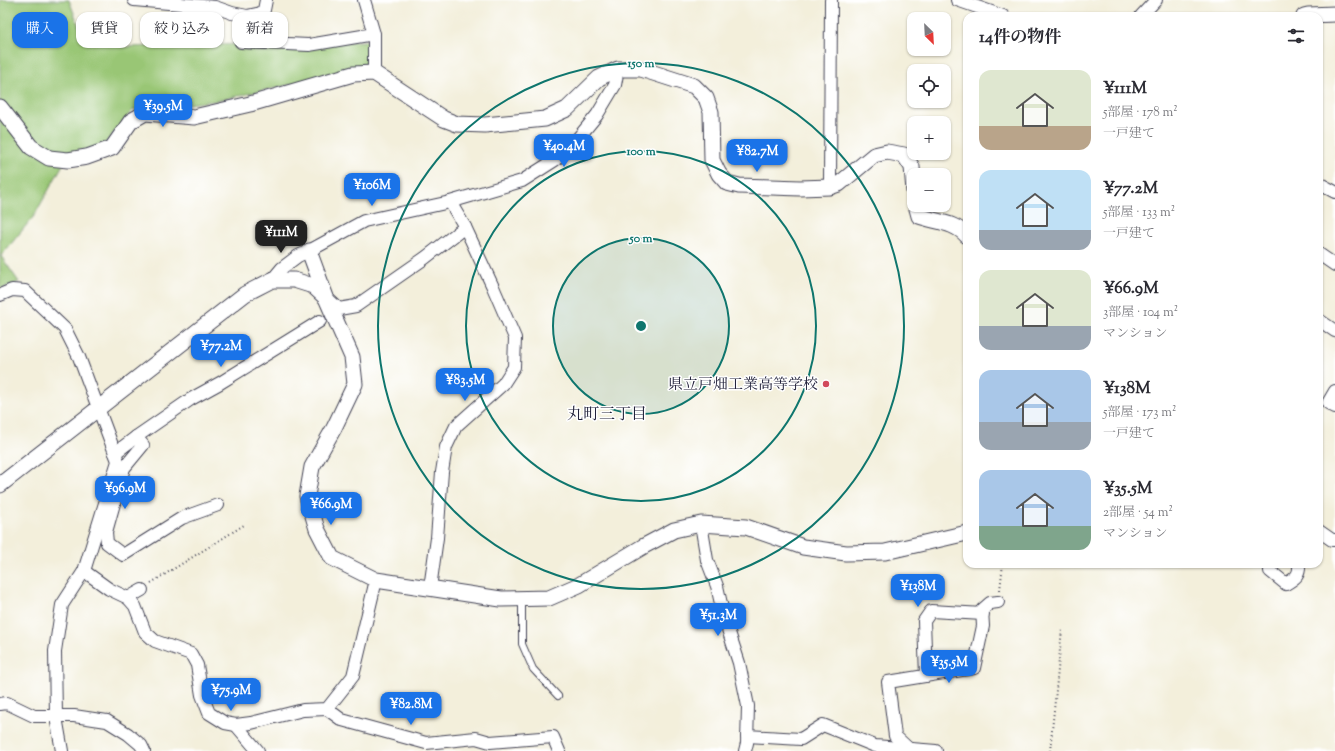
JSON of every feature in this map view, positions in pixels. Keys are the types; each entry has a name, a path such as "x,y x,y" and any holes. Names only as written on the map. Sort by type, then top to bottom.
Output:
{"street":[{"path":"134,0 211,4 232,13 247,16 261,14 264,10 266,0"},
{"path":"364,0 374,34 374,73"},
{"path":"830,187 831,0"},
{"path":"957,0 992,12"},
{"path":"1146,12 1156,0"},
{"path":"1323,14 1335,14"},
{"path":"288,44 309,45 374,34"},
{"path":"0,485 245,294 272,280 282,268 298,256 364,220 450,202 522,181 554,160 574,143 597,115 615,86 618,69"},
{"path":"0,107 31,148 49,158 68,160 87,157 112,148 131,121 145,113 194,117 250,104 353,74 374,73 444,119 457,124 485,125 545,119 567,109 598,78 618,69 641,69 694,86 706,98 711,112 712,160 718,174 727,183 739,186 800,188 830,187 839,184 874,154 887,152 904,155 912,168"},
{"path":"1323,186 1335,192"},
{"path":"430,588 437,538 442,472 446,447 456,426 504,384 514,367 515,338 465,227 450,202"},
{"path":"918,212 919,216 955,226 963,230"},
{"path":"272,280 294,280 313,286 339,309 356,306 425,258 465,227"},
{"path":"309,251 326,298 352,357 355,384 334,428 312,467 308,496 317,529 332,558 376,580 500,599 549,598 579,585 674,530 701,524 746,527 803,547 846,553 885,552 963,534"},
{"path":"1323,257 1335,265"},
{"path":"0,295 12,290 24,291 65,329 79,357 118,461 84,571 62,605 55,651 56,716 62,751"},
{"path":"115,453 191,399 220,383 320,321"},
{"path":"1323,323 1335,331"},
{"path":"1335,391 1328,403 1335,407"},
{"path":"136,437 143,445 124,468 106,532 107,543 123,555 182,518 218,505"},
{"path":"701,524 708,560 739,663 748,706 745,751"},
{"path":"1323,534 1332,540 1335,540"},
{"path":"1270,568 1270,571 1286,584 1295,578 1299,572 1299,568"},
{"path":"84,571 109,589 128,598 135,606 145,632 155,641 191,654 197,665 202,695 209,713 225,723 236,725 251,723 303,710 327,709 342,720 426,743 476,738 490,742 553,736 560,751"},
{"path":"327,709 353,676 376,580"},
{"path":"128,598 142,590"},
{"path":"910,750 895,736 888,682 974,668 983,626 982,610 990,603 998,602"},
{"path":"926,676 924,621 932,610 982,614"},
{"path":"0,704 7,704 34,716 74,716 106,721 128,734 141,745 144,751"},
{"path":"236,725 258,751"},
{"path":"747,736 801,739 823,725 875,746 936,751"}],"lane":[{"path":"522,599 522,644 533,669 558,696"}],"path":[{"path":"142,590 244,524"},
{"path":"998,602 1002,568"},
{"path":"1050,751 1062,629"}],"green space":[{"path":"0,0 69,0 76,18 76,48 132,48 132,47 140,47 140,48 224,48 224,45 232,44 232,48 288,48 288,43 369,41 367,68 215,101 133,110 102,147 70,152 34,216 1,256 19,282 0,289"}],"place":[{"name":"県立戸畑工業高等学校","path":"826,384"}],"district":[{"name":"丸町三丁目","path":"607,413"}]}
